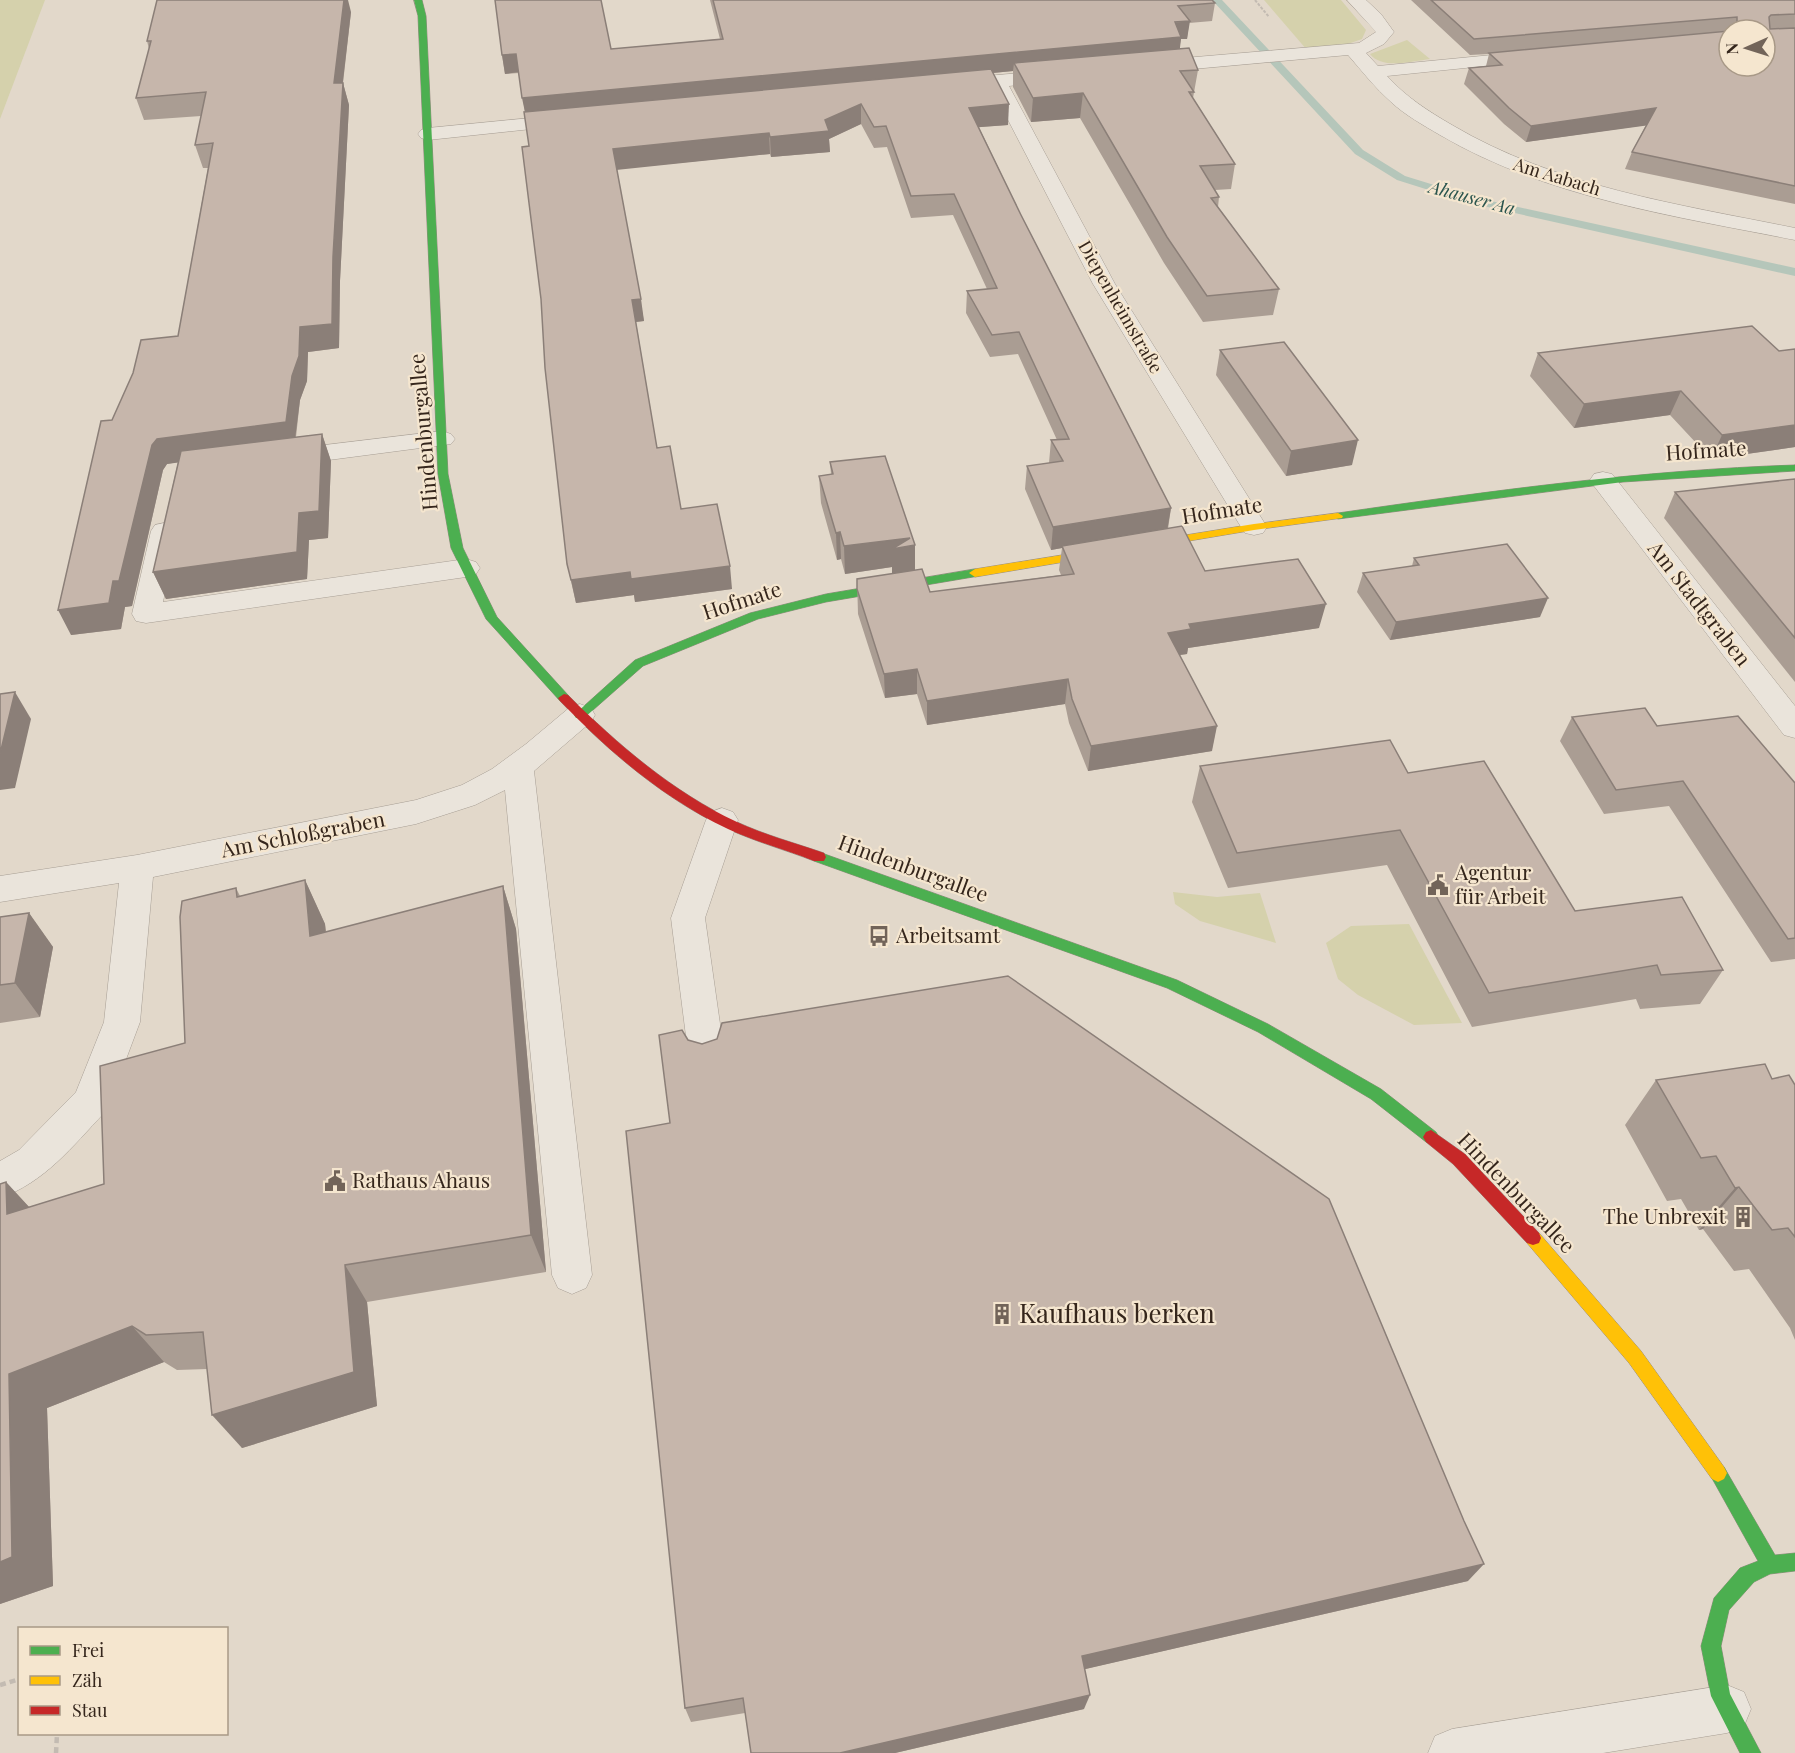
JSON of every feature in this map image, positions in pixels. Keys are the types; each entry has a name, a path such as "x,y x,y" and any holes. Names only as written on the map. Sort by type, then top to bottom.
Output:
{"street":[{"name":"Hindenburgallee","path":"418,0 422,16 443,474 457,548 492,619 580,715 645,772 722,820 900,888 1073,947 1172,984 1263,1028 1376,1094 1459,1159 1557,1264 1635,1357 1719,1474 1770,1565"},
{"path":"1125,69 1354,50 1378,40 1385,32 1375,18 1356,0"},
{"name":"Am Aabach","path":"1354,50 1395,96 1454,136 1497,159 1564,182 1650,204 1795,234"},
{"path":"1374,72 1556,54"},
{"path":"938,87 1079,73"},
{"name":"Diepenheimstraße","path":"997,81 1104,284 1254,527"},
{"path":"428,134 594,118"},
{"path":"258,461 442,439"},
{"name":"Hofmate","path":"580,715 639,663 754,616 826,598 1254,527 1603,480 1740,469 1795,468"},
{"name":"Am Stadtgraben","path":"1603,480 1795,728"},
{"path":"170,503 146,614 466,568"},
{"name":"Am Schloßgraben","path":"0,889 137,868 416,812 452,801 491,784 518,767 580,715"},
{"path":"518,767 572,1275"},
{"path":"706,1052 688,918 722,820"},
{"path":"0,1181 32,1162 91,1102 122,1022 137,868"},
{"path":"1751,1753 1720,1696 1712,1646 1721,1605 1747,1575 1770,1565 1795,1562"},
{"path":"1452,1753 1727,1709"}],"path":[{"path":"0,1685 18,1680"},
{"path":"56,1753 57,1735"}],"shaded area":[{"path":"0,0 45,0 0,119"},
{"path":"1264,0 1341,0 1366,30 1362,39 1345,45 1307,50"},
{"path":"1407,40 1430,59 1390,63 1375,59 1370,54"},
{"path":"1173,892 1217,897 1260,893 1276,943 1200,921 1175,904"},
{"path":"1409,924 1462,1023 1414,1025 1358,995 1338,979 1326,943 1351,926"}],"building":[{"path":"157,0 344,0 334,83 343,83 333,257 332,324 300,327 299,356 292,376 286,422 157,439 152,445 119,581 113,581 109,603 58,610 101,421 112,420 133,373 141,340 178,336 213,143 195,145 206,92 136,98 151,41 147,41"},
{"path":"495,0 601,0 611,49 723,39 713,0 1212,0 1215,3 1178,6 1190,21 1175,22 1181,37 522,98 516,54 502,55"},
{"path":"1431,0 1795,0 1795,14 1771,15 1769,18 1717,18 1474,39"},
{"path":"1795,28 1795,186 1632,152 1656,108 1531,126 1509,108 1469,68 1502,65 1489,53 1717,32 1717,78 1777,78 1777,29"},
{"path":"1189,48 1198,70 1180,71 1194,92 1189,92 1235,164 1200,166 1219,197 1211,198 1279,289 1207,296 1167,237 1083,93 1033,98 1014,63"},
{"path":"991,69 1009,104 969,108 1021,215 1171,508 1053,527 1027,466 1063,461 1051,440 1069,439 1019,332 992,335 967,291 997,288 954,194 911,196 886,126 874,127 861,104 825,120 829,131 770,137 769,133 613,149 641,299 632,300 657,448 670,446 681,509 717,504 730,566 631,579 630,572 571,580 567,564 545,368 541,299 522,147 529,146 524,112"},
{"path":"1752,326 1779,351 1795,349 1795,425 1722,435 1681,391 1584,404 1538,353"},
{"path":"1284,342 1358,440 1291,451 1220,350"},
{"path":"322,434 319,511 299,513 297,552 153,572 181,451"},
{"path":"885,456 915,545 892,549 910,538 844,546 840,532 836,533 819,476 833,474 830,462"},
{"path":"1795,479 1795,638 1675,492"},
{"path":"1182,526 1205,571 1298,559 1326,604 1189,624 1191,629 1168,633 1217,726 1091,746 1072,699 1068,679 927,701 917,669 884,674 857,589 857,579 922,569 930,592 1074,574 1062,546"},
{"path":"1507,544 1548,598 1396,622 1363,573 1419,565 1414,558"},
{"path":"15,692 0,754 0,694"},
{"path":"1645,708 1657,726 1738,716 1795,783 1795,938 1788,939 1683,781 1616,790 1572,717"},
{"path":"1390,740 1408,773 1484,761 1575,911 1682,897 1723,970 1661,975 1657,965 1489,993 1400,830 1237,853 1200,766"},
{"name":"Rathaus Ahaus","path":"305,880 310,936 503,886 531,1235 345,1265 354,1372 212,1415 203,1332 146,1335 132,1326 9,1374 12,1557 0,1562 0,1184 6,1182 7,1214 104,1184 100,1066 185,1043 180,917 182,901 236,888 237,897"},
{"path":"29,913 15,983 0,985 0,917"},
{"name":"Kaufhaus berken","path":"1008,976 1329,1199 1484,1564 1082,1656 1090,1695 840,1753 751,1753 743,1698 685,1708 626,1131 670,1123 659,1035 682,1030 688,1040 702,1044 717,1039 722,1023"},
{"path":"1765,1064 1772,1079 1789,1075 1795,1085 1795,1237 1788,1228 1772,1230 1739,1187 1735,1188 1716,1156 1701,1158 1656,1080"}],"waterway":[{"name":"Ahauser Aa","path":"1217,0 1359,152 1401,178 1470,200 1795,272"}],"traffic: fast":[{"path":"418,0 422,16 443,474 457,548 492,619 564,698"},
{"path":"1338,516 1623,479 1795,468"},
{"path":"580,715 639,663 754,616 826,598 975,573"},
{"path":"819,857 1172,984 1263,1028 1376,1094 1431,1137"},
{"path":"1718,1473 1770,1565"},
{"path":"1751,1753 1721,1696 1711,1646 1721,1605 1747,1575 1770,1565 1795,1562"}],"traffic: slow":[{"path":"975,573 1254,527 1338,516"},
{"path":"1533,1238 1635,1357 1718,1473"}],"traffic: jam":[{"path":"564,698 618,749 699,807 743,830 819,857"},
{"path":"1431,1137 1459,1159 1533,1238"}],"place":[{"name":"Agentur für Arbeit","path":"1438,885"},
{"name":"Arbeitsamt","path":"879,936"},
{"name":"Rathaus Ahaus","path":"335,1181"},
{"name":"The Unbrexit","path":"1743,1217"},
{"name":"Kaufhaus berken","path":"1002,1314"}]}
